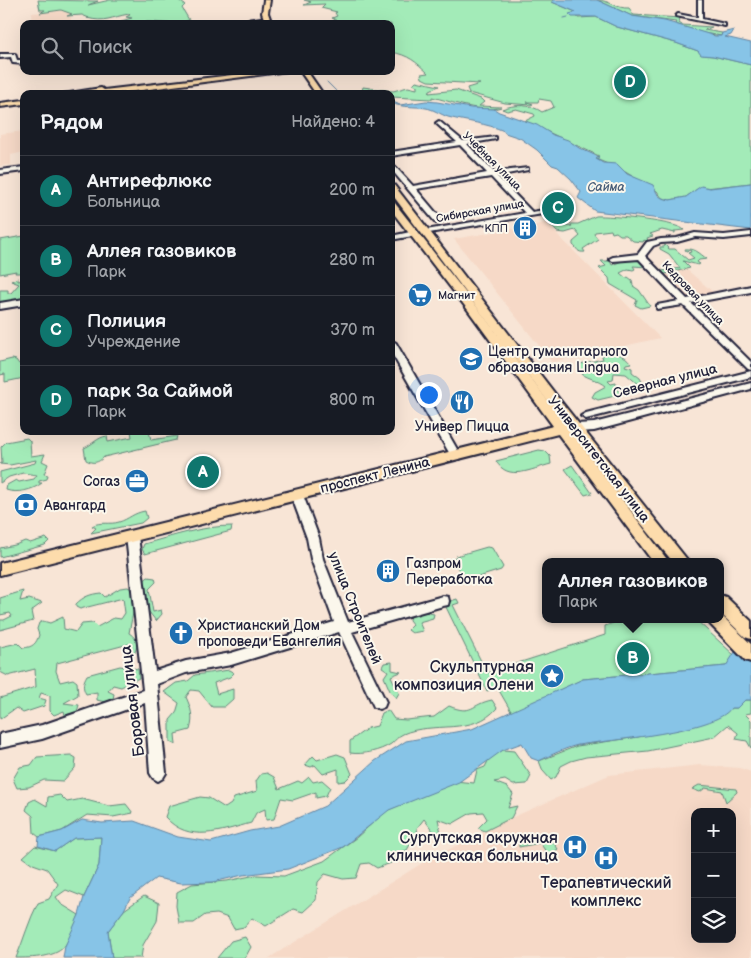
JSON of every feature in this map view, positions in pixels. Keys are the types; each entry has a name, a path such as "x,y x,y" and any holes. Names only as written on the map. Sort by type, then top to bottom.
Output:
{"main road":[{"path":"267,0 265,13 268,20"},
{"path":"99,90 220,75"},
{"path":"126,90 251,75"},
{"path":"299,75 316,90"},
{"path":"304,75 309,90"},
{"path":"0,103 20,100"},
{"name":"Университетская улица","path":"395,193 420,233 569,426 679,558"},
{"name":"Университетская улица","path":"395,208 420,233"},
{"name":"Университетская улица","path":"569,426 636,530 659,558"},
{"name":"проспект Ленина","path":"0,569 456,456 569,426"},
{"path":"724,606 751,632"},
{"path":"720,623 751,654"}],"street":[{"path":"700,0 700,19"},
{"path":"678,15 692,15 723,25"},
{"path":"0,56 13,55 15,62 20,62"},
{"name":"Учебная улица","path":"439,124 461,142 530,214"},
{"path":"395,153 494,138"},
{"path":"395,169 439,221"},
{"path":"411,188 526,169"},
{"path":"0,172 20,170"},
{"name":"Сибирская улица","path":"395,237 567,208"},
{"path":"613,259 641,256 650,244 661,241 677,240 695,235 724,237 751,234"},
{"name":"Кедровая улица","path":"641,256 751,367"},
{"path":"660,307 751,289"},
{"path":"0,306 20,303"},
{"path":"395,350 456,456"},
{"name":"Северная улица","path":"586,416 751,374"},
{"name":"проспект Ленина","path":"569,426 594,427 751,386"},
{"name":"улица Строителей","path":"297,495 313,538 317,560 343,627 378,702"},
{"name":"Боровая улица","path":"132,536 135,582 150,687 158,773"},
{"path":"0,741 42,732 150,687 186,667 231,659 443,601"}],"shaded area":[{"path":"69,10 71,20 33,20 32,13"},
{"path":"20,132 20,153 11,155 11,165 0,166 0,134"},
{"path":"546,223 660,338 552,362 454,239"},
{"path":"686,269 713,292 687,298 664,273"},
{"name":"Сургутская окружная клиническая больница","path":"700,765 740,768 751,772 751,958 269,958 424,862 511,818 609,775"}],"green space":[{"path":"38,0 98,1 88,5 110,0 178,0 185,5 182,8 189,20 125,20 132,18 126,17 129,14 99,20 82,15 67,16 72,14 61,10 40,13 45,10 40,10"},
{"path":"304,0 553,0 552,2 576,12 578,18 596,17 617,27 676,43 698,51 703,55 751,65 751,183 697,189 686,197 670,200 662,198 657,191 622,170 596,159 599,156 525,121 535,116 534,114 516,109 507,111 502,109 522,106 533,107 542,112 554,107 551,101 539,99 538,102 527,102 533,104 531,105 505,103 469,93 467,88 480,84 428,81 422,78 421,74 428,73 416,62 395,53 395,20 336,20 332,18 337,16 335,13 337,12 321,8 325,4 304,5 311,2"},
{"path":"597,0 629,8 634,15 680,18 679,23 682,25 712,27 704,30 722,33 722,36 703,33 675,24 676,22 632,16"},
{"path":"416,81 439,86 430,90 429,93 456,90 481,99 484,102 479,106 501,107 494,109 476,108 432,97 432,99 395,97 395,90 408,87 417,89 417,86 413,84"},
{"path":"363,87 386,90 362,90"},
{"path":"596,216 670,224 684,230 675,231 675,233 662,230 650,234 653,236 647,238 649,243 644,240 643,242 633,241 626,235 620,235 616,232 612,233 611,230 595,232 594,234 598,239 583,249 585,252 582,252 573,245 573,242 580,236 575,230 565,233 557,232 547,221 557,218 565,225 572,226 570,224 578,224"},
{"path":"20,237 20,273 15,273 16,271 0,274 0,240"},
{"path":"665,245 669,249 675,249 688,260 694,258 688,253 691,252 690,250 686,251 685,249 694,250 707,259 699,260 697,262 700,264 698,265 683,261 690,268 665,274 662,271 680,268 669,254 660,249 660,247"},
{"path":"638,258 647,267 633,266 635,269 628,269 620,273 632,280 633,286 639,290 650,306 641,308 635,305 637,300 610,284 609,278 599,268 606,266 601,261 610,261 612,265 627,259"},
{"path":"18,278 18,281 20,281 20,301 0,305 0,290 8,290 8,293 11,293 19,284 11,281"},
{"path":"606,353 617,354 626,358 631,363 625,366 632,368 632,372 642,382 639,385 626,374 614,373 613,380 608,381 611,384 616,383 616,389 621,392 615,396 598,400 592,397 595,392 606,386 582,374 583,371 578,368 580,364 603,359 602,356"},
{"path":"16,360 20,364 20,379 5,382 5,374 0,375 0,362"},
{"path":"132,435 150,435 151,440 177,436 176,440 104,457 100,461 91,462 86,460 84,448 98,439 107,436 108,442 132,437"},
{"path":"27,438 30,441 31,456 45,454 42,461 48,464 44,474 48,475 47,479 39,481 39,483 42,483 30,489 15,492 6,490 7,485 16,480 19,482 34,479 37,475 23,473 9,477 0,483 0,472 35,463 36,460 10,465 0,464 2,463 1,447 6,442"},
{"path":"539,450 545,451 550,456 551,464 528,471 513,472 507,471 496,461"},
{"path":"572,465 592,493 585,495 565,469"},
{"path":"145,511 147,518 141,523 91,533 96,528 92,526 102,523 119,522"},
{"path":"221,526 232,526 231,531 145,554 142,549 144,544 177,535"},
{"path":"46,538 49,541 45,545 0,557 0,548 25,541 30,543"},
{"path":"487,547 492,548 503,567 501,570 469,580 463,578 453,559 456,556"},
{"path":"148,577 155,578 156,582 149,589 153,612 161,610 162,614 156,621 149,612 145,613 134,608 129,633 135,639 137,645 131,659 129,644 57,663 56,671 60,682 73,679 77,682 78,695 64,703 79,705 77,712 65,715 64,711 54,715 50,711 50,696 41,693 39,698 46,700 44,706 23,713 16,708 0,719 0,698 36,687 35,669 8,676 0,672 0,647 18,643 23,648 32,646 39,635 37,629 39,623 43,621 50,623 63,617 64,629 76,632 82,624 93,623 97,627 114,618 121,619 125,613 123,598 80,609 76,607 76,604 93,594 101,593 105,597 120,588 128,587 133,590"},
{"path":"23,591 20,601 29,599 42,603 31,611 33,621 0,630 0,620 12,616 10,613 0,615 0,598"},
{"path":"457,599 459,603 453,605 487,673 605,635 605,626 613,623 699,623 734,655 726,666 583,679 512,713 497,687 487,691 444,603"},
{"path":"420,611 434,614 433,618 419,622 423,631 412,633 408,630 413,625 409,620 410,613"},
{"path":"392,662 392,670 401,672 391,676 399,693 396,698 390,691 384,677 388,671 382,667 384,663"},
{"path":"120,666 138,669 139,678 121,687 113,685 108,691 114,694 113,699 105,702 97,700 97,692 86,694 84,684 87,675"},
{"path":"229,670 234,673 230,677 214,683 217,694 233,689 233,699 224,707 212,707 199,691 191,690 186,697 192,721 190,730 175,734 176,745 170,742 170,720 176,713 179,703 164,692 176,683 188,681 195,675"},
{"path":"492,700 497,708 488,717 477,722 452,727 414,730 401,735 382,749 366,753 350,753 350,741 368,728 377,726 382,713 388,710 394,719 406,720 434,717 449,706 468,710"},
{"path":"745,700 751,700 751,713 745,714 751,720 751,748 747,741 736,739 738,733 728,725 714,737 648,751 586,757 571,761 561,766 556,777 551,780 543,771 539,761 577,746 638,737 731,708 737,708"},
{"path":"503,750 514,751 531,776 527,784 513,785 505,780 494,782 507,787 513,794 508,808 517,806 511,818 485,831 478,828 487,819 483,812 471,813 452,824 438,819 441,833 433,831 424,819 417,828 418,838 412,841 407,850 398,853 391,863 377,868 369,863 361,864 356,878 343,879 325,874 318,882 316,900 303,912 293,909 266,926 252,918 244,927 234,929 228,918 217,914 205,915 194,923 179,923 176,906 177,892 192,884 227,881 256,875 284,876 324,861 357,837 386,811 455,781 474,783 477,770 485,767 490,757"},
{"path":"337,754 345,757 352,774 345,781 338,782 338,769 323,774 315,765 311,767 305,765 313,756 317,760"},
{"path":"71,755 76,758 75,768 63,781 44,780 29,787 17,788 13,779 20,767 31,765 37,757"},
{"path":"267,773 274,777 279,789 298,781 302,783 309,777 313,782 322,780 330,787 326,796 316,798 316,792 293,800 281,798 274,819 266,820 265,809 256,813 251,823 217,832 195,833 184,830 174,825 165,817 169,806 200,797 209,798 225,808 231,804 234,798 257,791 256,781 261,774"},
{"path":"699,785 736,789 737,792 726,802 722,791 705,788 700,792 692,789"},
{"path":"60,795 67,802 82,799 109,806 126,804 133,813 113,817 87,815 62,831 39,837 34,833 33,816 26,810 29,802 35,799 47,806 48,797"},
{"path":"543,834 550,837 558,849 549,856 540,843 519,847 519,841 533,839"},
{"path":"101,837 99,865 84,897 66,890 56,897 61,904 79,915 66,944 62,949 51,955 16,958 38,903 49,899 58,884 47,869 33,864 23,857 35,846 55,851 74,838"},
{"path":"144,896 159,903 157,921 143,945 141,958 112,958 108,931 124,910"},
{"path":"245,937 251,947 245,958 217,958 231,941"}],"water":[{"path":"553,0 597,0 632,16 665,21 715,36 721,36 722,33 734,30 731,35 725,37 751,43 751,65 701,55 698,51 676,43 617,27 596,17 572,17 569,14 576,12 552,2"},
{"name":"Сайма","path":"426,101 471,108 494,109 537,125 553,135 568,140 579,148 599,157 596,159 603,163 617,164 627,174 653,185 658,195 670,200 686,197 701,186 710,188 751,183 751,230 595,211 578,198 581,192 571,179 520,138 490,126 448,117 422,107 395,105 395,103 400,105"},
{"path":"751,627 751,700 745,700 737,708 731,708 721,716 705,723 660,734 578,745 539,761 531,758 522,743 503,750 459,782 389,810 343,847 288,869 243,875 213,882 181,883 156,878 130,898 124,910 108,931 112,958 63,958 65,946 99,865 101,837 74,838 55,851 38,846 39,837 62,831 82,820 102,823 134,821 178,837 211,842 250,831 279,826 325,806 375,761 406,741 472,729 583,679 726,666"}],"waterway":[{"path":"564,18 568,17"},
{"path":"327,82 335,90"}],"place":[{"name":"парк За Саймой","path":"630,82"},
{"name":"Полиция","path":"558,208"},
{"name":"КПП","path":"525,228"},
{"name":"Магнит","path":"420,295"},
{"name":"Центр гуманитарного образования Lingua","path":"471,359"},
{"name":"Универ Пицца","path":"462,402"},
{"name":"Антирефлюкс","path":"203,472"},
{"name":"Согаз","path":"137,481"},
{"name":"Авангард","path":"26,505"},
{"name":"Газпром Переработка","path":"388,571"},
{"name":"Христианский Дом проповеди Евангелия","path":"181,633"},
{"name":"Аллея газовиков","path":"633,658"},
{"name":"Скульптурная композиция Олени","path":"552,676"},
{"name":"Сургутская окружная клиническая больница","path":"575,847"},
{"name":"Терапевтический комплекс","path":"606,858"}]}
